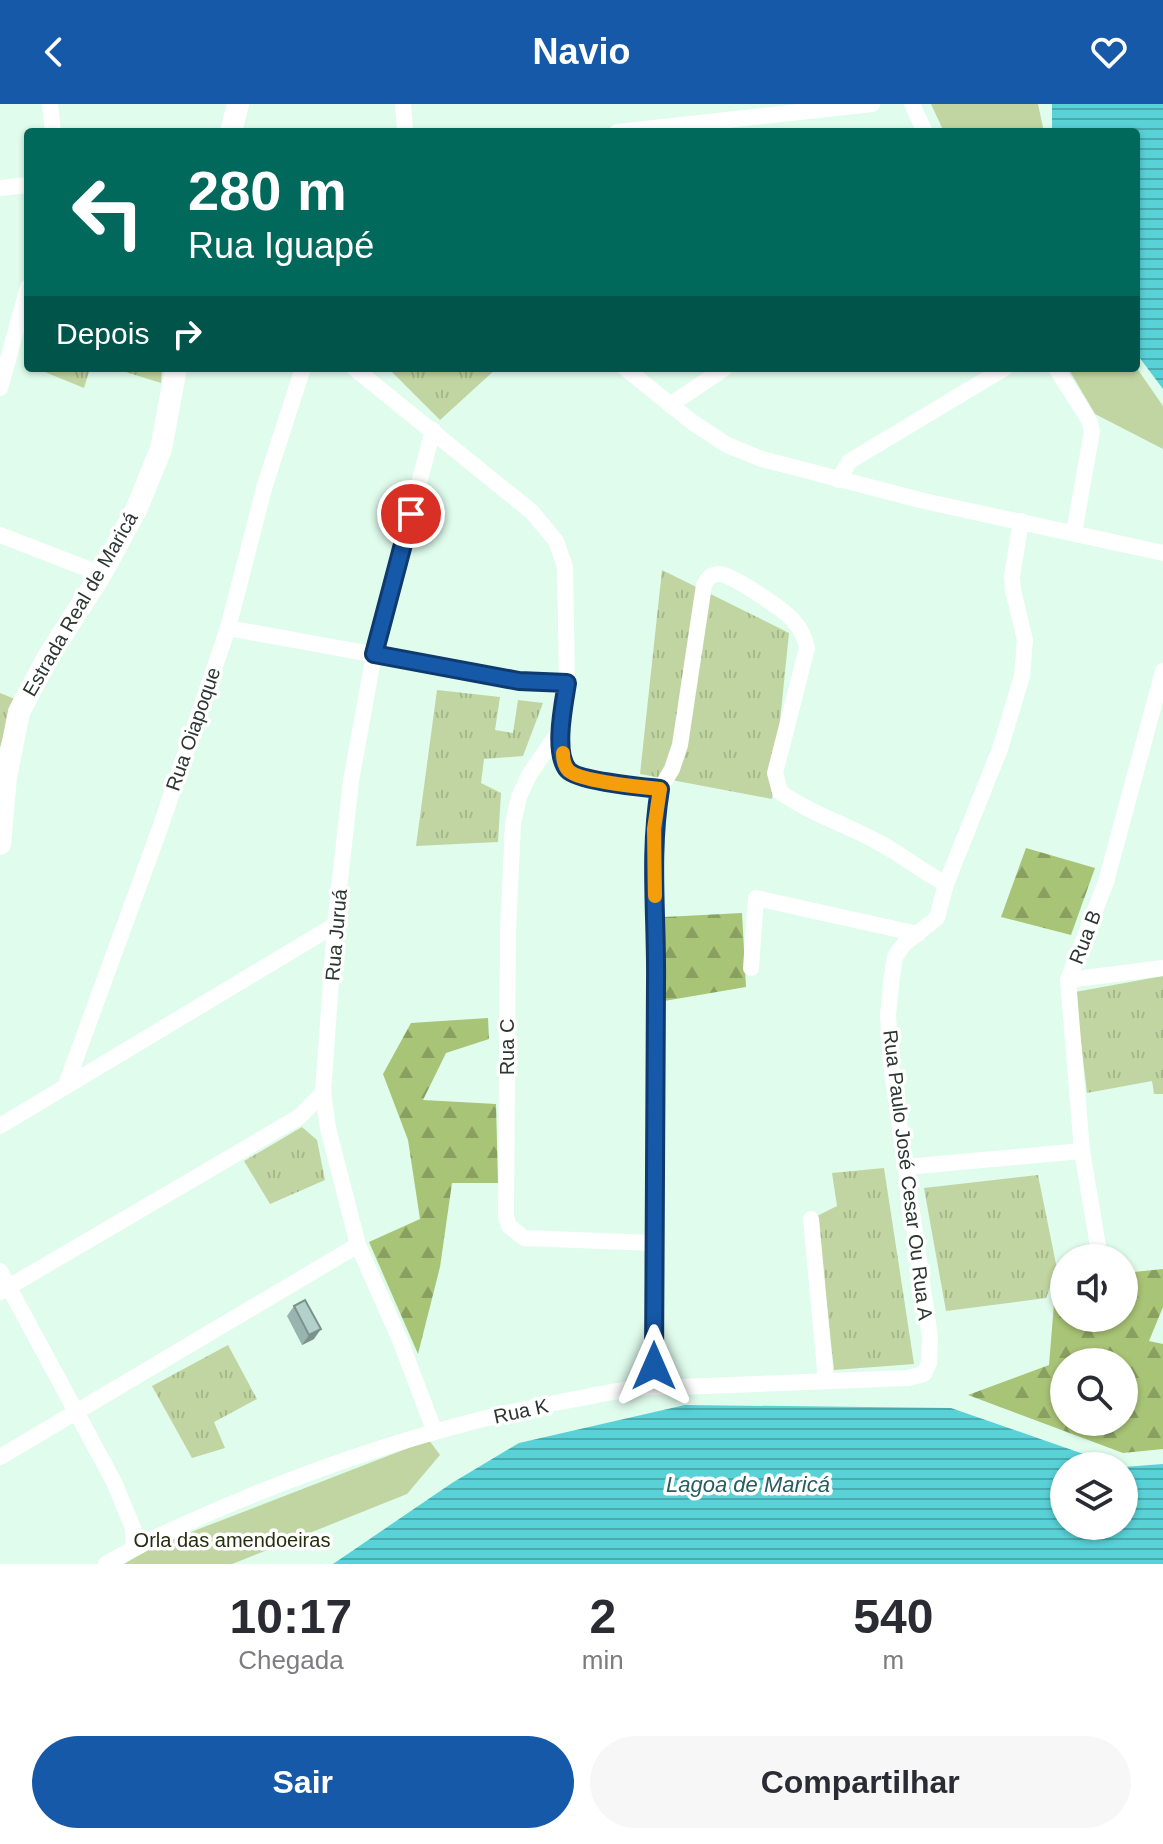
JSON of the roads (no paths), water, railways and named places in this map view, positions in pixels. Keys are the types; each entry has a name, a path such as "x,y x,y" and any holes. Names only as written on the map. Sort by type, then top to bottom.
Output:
{"main road":[{"path":"232,128 238,104"},
{"name":"Estrada Real de Maricá","path":"0,844 6,777 19,712 40,670 101,574 136,510 161,449 175,372"}],"street":[{"path":"50,104 53,128"},
{"path":"403,104 405,128"},
{"path":"663,128 872,104"},
{"path":"912,104 923,128"},
{"path":"0,188 24,185"},
{"path":"0,388 24,301"},
{"name":"Rua Oiapoque","path":"66,1085 228,628 265,485 302,372"},
{"path":"359,372 532,512 556,541 565,567 567,683 560,730 567,769 573,774 610,783 660,789"},
{"path":"630,372 727,445 762,459 838,480 1163,553"},
{"path":"670,405 719,372"},
{"path":"838,480 850,461 998,372"},
{"path":"1059,372 1089,420 1091,442 1074,533"},
{"name":"Rua Juruá","path":"433,430 374,654 351,781 335,925 323,1093 328,1128 358,1245 400,1340 434,1430"},
{"name":"Rua Paulo José Cesar Ou Rua A","path":"930,1338 891,1064 888,1015 895,957 904,944 937,918 946,884 1000,749 1022,676 1025,640 1012,576 1021,521"},
{"path":"0,535 101,574"},
{"path":"656,1385 654,829 660,789 672,769 680,745 704,585 708,578 722,573 729,576 792,619 804,635 807,648 775,773 780,792 797,804 879,842 922,872 946,884"},
{"path":"228,628 519,681 567,683"},
{"name":"Rua B","path":"1098,1244 1082,1151 1068,980 1106,882 1163,671"},
{"name":"Rua C","path":"560,730 529,775 519,797 513,824 508,932 506,1216 509,1226 524,1238 654,1243"},
{"path":"751,968 756,898 918,934"},
{"path":"0,1126 335,925"},
{"path":"1068,980 1163,968"},
{"path":"134,1547 133,1528 119,1493 3,1283 299,1117 323,1093"},
{"path":"299,1117 311,1118 328,1128"},
{"path":"906,1167 1082,1151"},
{"path":"811,1219 826,1380"},
{"path":"0,1457 358,1245"},
{"name":"Rua K","path":"106,1564 134,1547 304,1473 434,1430 525,1409 656,1385 680,1387 908,1378 924,1374 929,1363 930,1338"}],"water":[{"path":"1052,104 1163,104 1163,389 1140,358 1140,128 1052,128"},
{"name":"Lagoa de Maricá","path":"685,1405 951,1408 1078,1452 1050,1452 1050,1540 1138,1540 1138,1466 1163,1464 1163,1564 333,1564 452,1483 519,1443"}],"park label":[{"name":"Orla das amendoeiras","path":"232,1540"}]}
